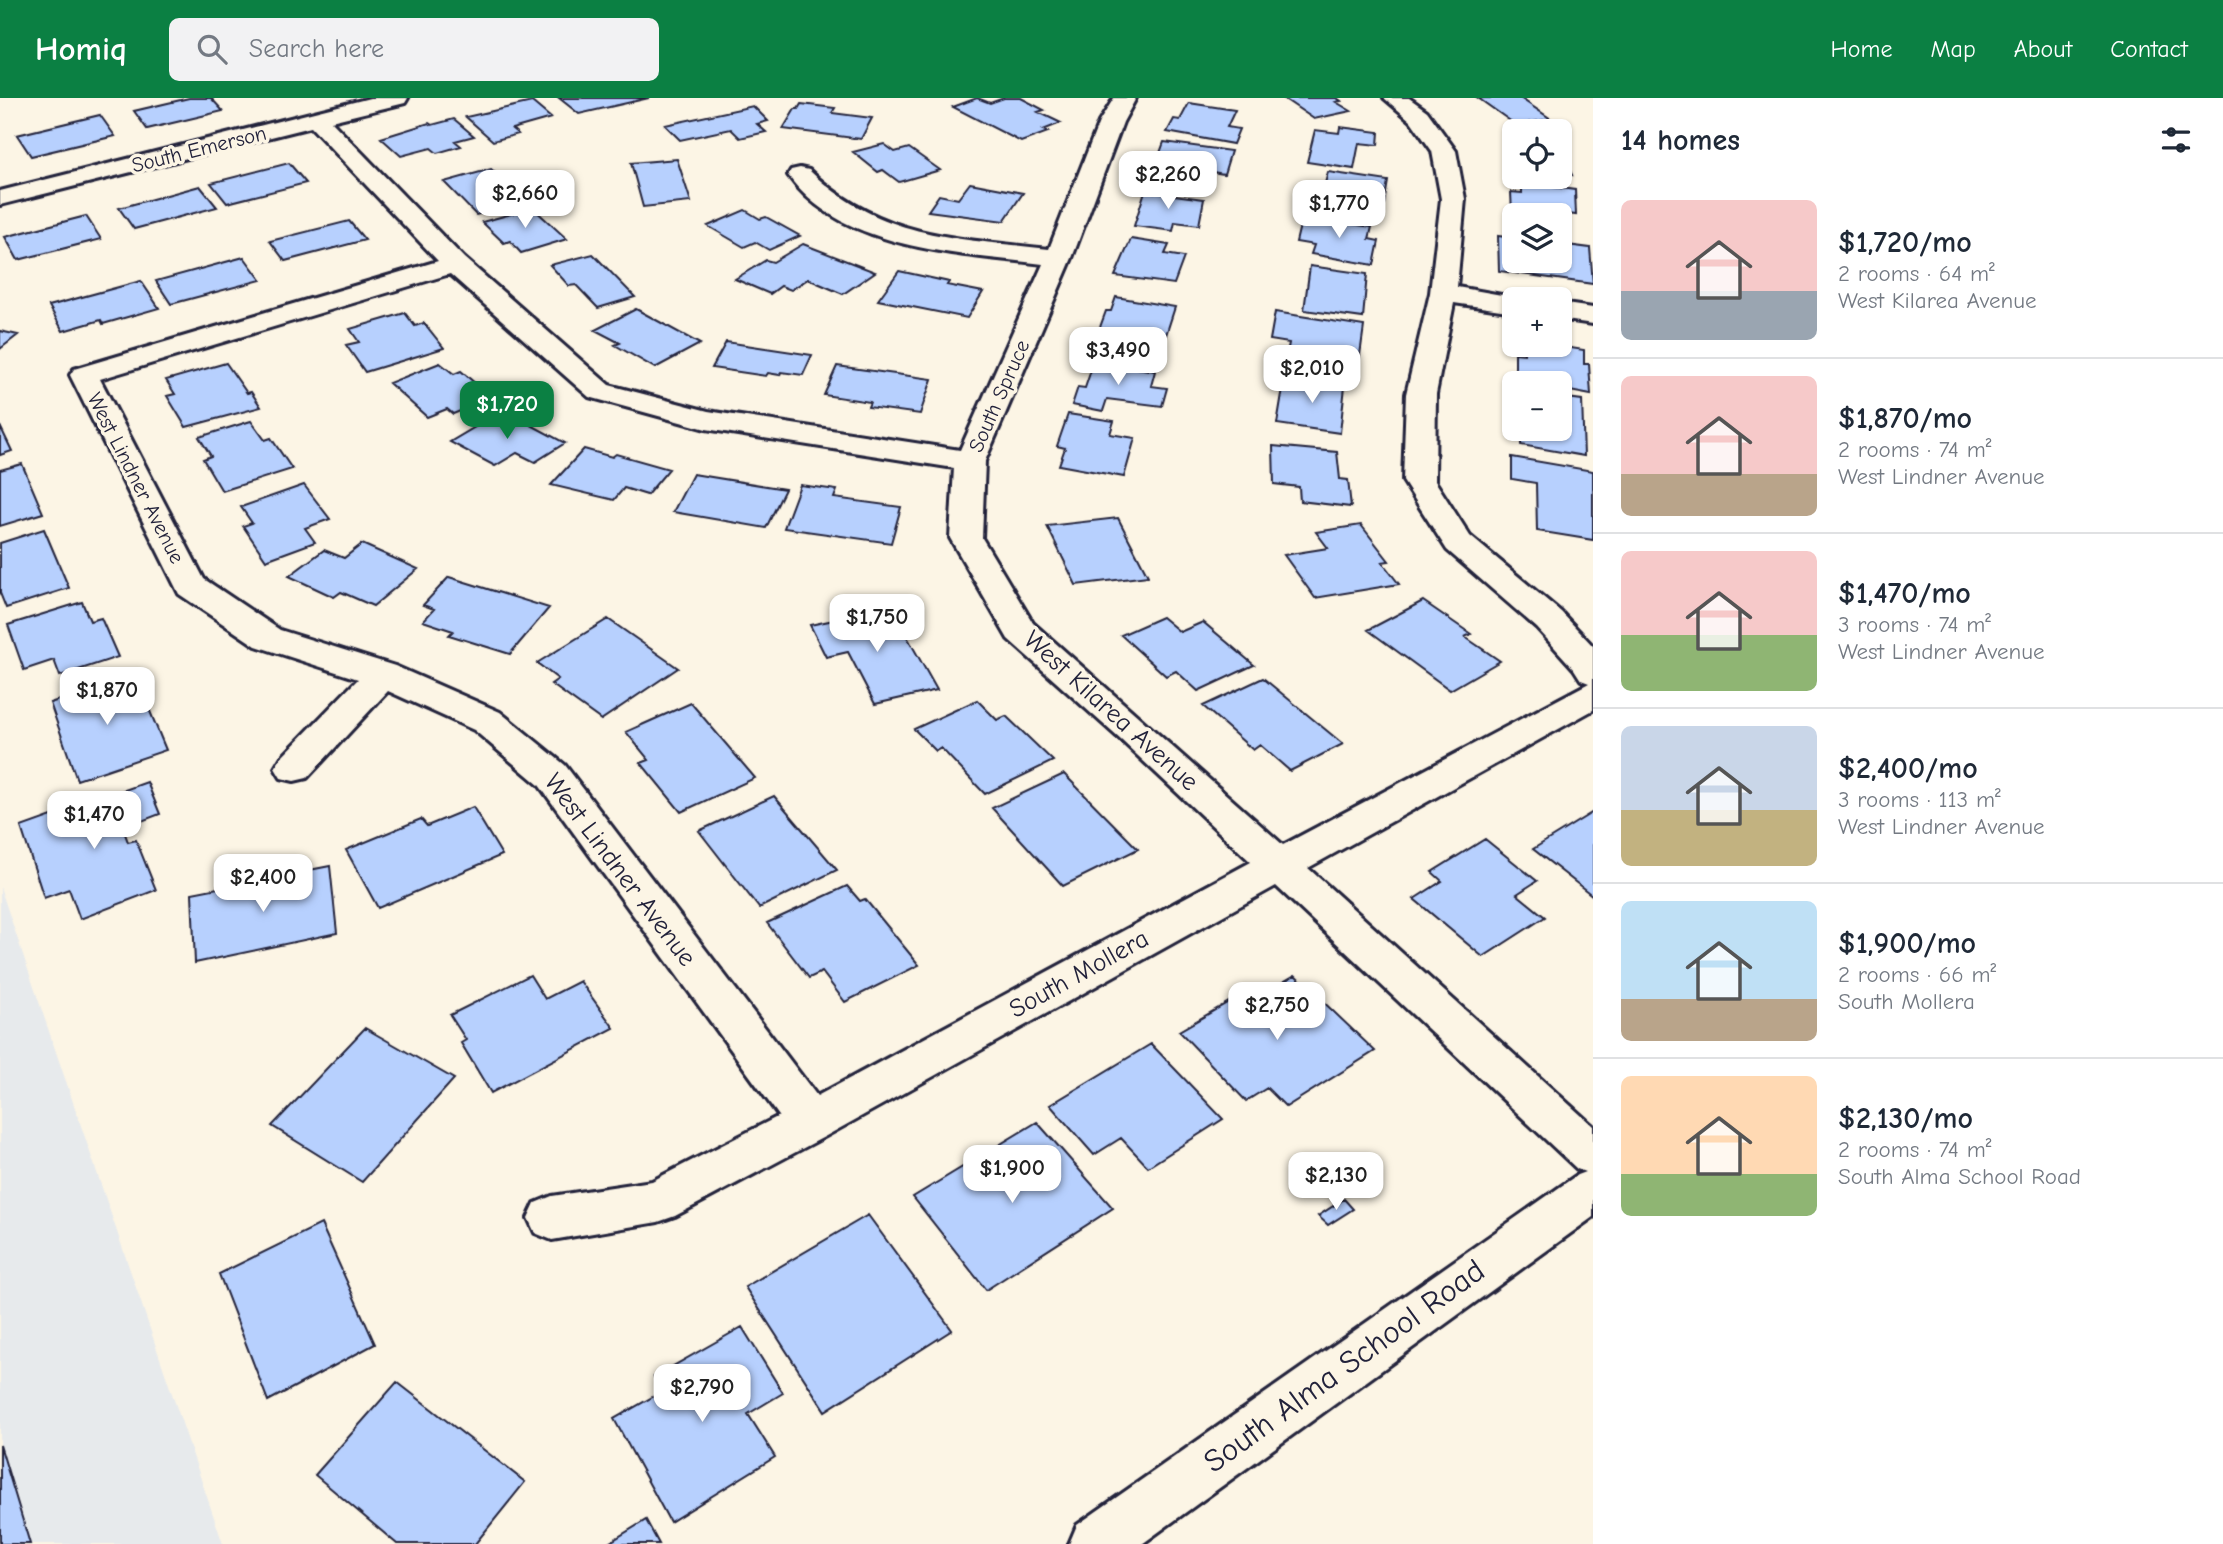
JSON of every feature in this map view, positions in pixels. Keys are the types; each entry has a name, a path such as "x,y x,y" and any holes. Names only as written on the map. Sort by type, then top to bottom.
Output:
{"street":[{"name":"South Emerson","path":"0,198 397,98"},
{"name":"South Spruce","path":"970,461 1059,258 1111,122 1125,98"},
{"path":"1395,98 1419,116 1444,151 1453,199 1443,293 1421,394 1419,481 1458,543 1549,620 1592,677"},
{"path":"316,119 456,264 598,391 706,420 970,461"},
{"path":"800,175 848,214 879,228 925,240 1059,258"},
{"name":"West Lindner Avenue","path":"456,264 84,375 191,586 268,638 383,674 487,721 552,775 810,1122"},
{"path":"1443,293 1502,302"},
{"path":"1572,313 1593,316"},
{"name":"West Kilarea Avenue","path":"970,461 966,538 1020,631 1279,864 1593,1155"},
{"path":"294,768 383,674"},
{"name":"South Mollera","path":"552,1218 658,1201 810,1122 1279,864 1592,677"},
{"name":"South Alma School Road","path":"1096,1544 1593,1190"}],"shaded area":[{"path":"0,887 223,1544 0,1544"}],"building":[{"path":"189,98 211,98 223,111 147,129 134,111"},
{"path":"559,98 649,98 579,114"},
{"path":"977,98 990,103 1004,98 1021,98 1044,110 1038,112 1061,123 1043,130 1048,132 1021,142 953,107"},
{"path":"1283,98 1337,98 1341,101 1336,102 1351,111 1314,119"},
{"path":"1478,98 1520,98 1551,119 1508,119"},
{"path":"532,102 551,118 512,129 518,134 493,141 466,117"},
{"path":"1189,103 1235,110 1227,127 1239,129 1233,144 1167,132 1174,119 1180,120"},
{"path":"801,104 835,108 832,113 872,118 861,139 783,129"},
{"path":"753,106 768,121 757,124 766,132 740,138 731,129 680,140 665,125"},
{"path":"100,115 115,136 31,156 17,135"},
{"path":"454,119 474,136 455,141 461,146 437,153 431,148 401,156 381,138 429,123 432,125"},
{"path":"1340,127 1379,132 1378,145 1359,143 1354,169 1307,162 1315,130 1339,133"},
{"path":"1164,142 1231,151 1224,174 1212,172 1208,186 1158,179 1163,165 1156,164"},
{"path":"884,144 895,152 909,148 940,170 899,182 883,170 878,172 853,152"},
{"path":"677,159 691,202 643,207 631,163"},
{"path":"289,163 306,183 227,203 211,183"},
{"path":"491,169 525,202 476,215 444,182"},
{"path":"1328,172 1388,181 1382,216 1319,206"},
{"path":"970,183 1023,193 1004,221 928,211 939,195 958,199"},
{"path":"200,186 217,207 134,229 119,208"},
{"path":"1522,189 1575,190 1576,215 1572,214 1572,203 1512,203 1511,192 1522,193"},
{"path":"1145,191 1204,199 1199,225 1175,222 1173,231 1134,226"},
{"path":"533,208 567,239 521,253 510,241 504,243 482,222"},
{"path":"745,210 760,219 766,217 800,236 769,250 755,242 744,247 708,226"},
{"path":"86,216 101,239 18,260 5,237"},
{"path":"1302,217 1372,227 1369,239 1379,241 1374,265 1311,254 1314,245 1296,242"},
{"path":"349,221 365,240 285,261 270,241"},
{"path":"1498,236 1502,236 1502,271 1499,271"},
{"path":"1131,239 1169,245 1165,254 1184,257 1174,284 1115,276"},
{"path":"803,244 875,272 843,294 808,279 791,290 781,286 770,294 735,279 766,260 773,262"},
{"path":"1572,246 1590,248 1593,284 1513,273 1572,273"},
{"path":"593,254 635,297 598,308 576,285 569,286 550,265"},
{"path":"244,257 261,280 171,304 156,281"},
{"path":"1310,266 1367,274 1363,318 1304,310"},
{"path":"899,271 983,292 967,318 878,300"},
{"path":"141,281 159,308 103,324 101,320 63,331 49,306"},
{"path":"1116,297 1175,307 1165,338 1142,334 1139,345 1096,338 1106,311 1111,311"},
{"path":"636,309 700,344 655,368 615,345 620,343 595,330"},
{"path":"1275,312 1364,326 1358,370 1286,358 1289,343 1270,340"},
{"path":"405,313 415,326 424,323 444,348 365,372 346,345 359,342 350,329"},
{"path":"0,331 18,335 0,349"},
{"path":"726,342 812,355 803,375 781,372 780,375 768,373 766,376 712,368"},
{"path":"1572,348 1584,350 1584,364 1589,364 1591,395 1572,391 1572,371 1515,371 1515,357 1572,357"},
{"path":"1094,361 1155,371 1151,386 1167,388 1162,406 1107,399 1103,411 1072,405 1078,387 1085,388"},
{"path":"226,363 247,393 251,392 261,407 186,427 167,396 175,394 166,380"},
{"path":"440,363 454,374 461,371 492,398 453,414 447,409 427,417 389,383"},
{"path":"837,366 932,379 920,414 868,407 870,402 824,395"},
{"path":"1285,376 1345,386 1340,433 1277,424"},
{"path":"1572,399 1582,400 1584,456 1521,445 1521,441 1572,441"},
{"path":"497,414 517,424 522,420 565,443 535,462 517,453 495,466 450,442"},
{"path":"1068,414 1114,421 1110,434 1135,438 1124,477 1059,465 1065,448 1057,446"},
{"path":"251,421 265,440 271,438 292,469 222,491 203,459 211,456 199,437"},
{"path":"0,426 12,451 0,455"},
{"path":"1273,446 1337,452 1340,479 1348,480 1351,507 1300,501 1299,487 1274,484"},
{"path":"584,449 612,457 616,454 669,469 647,495 624,488 614,500 551,485"},
{"path":"1512,457 1593,471 1593,540 1537,531 1536,483 1512,479"},
{"path":"22,464 43,513 0,526 0,470"},
{"path":"693,474 785,489 766,528 673,512"},
{"path":"304,485 330,519 305,528 315,542 266,560 243,526 252,523 241,507"},
{"path":"800,485 837,490 834,498 901,507 891,543 784,528"},
{"path":"1118,518 1148,576 1076,585 1047,526"},
{"path":"1361,525 1389,561 1382,562 1399,584 1315,598 1284,555 1328,548 1316,532"},
{"path":"44,529 69,588 6,608 0,593 0,543"},
{"path":"362,544 418,569 373,606 341,592 334,597 289,576 324,550 344,558"},
{"path":"449,577 549,608 510,654 449,635 453,631 423,621 434,609 423,605"},
{"path":"1423,601 1471,634 1465,637 1500,661 1450,690 1368,630"},
{"path":"82,602 90,621 101,618 118,657 60,676 54,660 24,670 8,625"},
{"path":"891,608 937,690 875,704 848,652 826,657 810,625"},
{"path":"1162,617 1180,632 1203,622 1254,665 1198,691 1176,671 1166,676 1121,635"},
{"path":"608,619 678,668 601,720 551,684 558,679 537,663"},
{"path":"135,675 166,750 77,780 50,703"},
{"path":"1263,678 1343,744 1290,771 1260,745 1253,750 1203,706"},
{"path":"977,700 997,720 1006,716 1053,761 985,794 941,748 936,751 914,729"},
{"path":"691,703 755,778 681,812 641,763 649,760 626,732"},
{"path":"1064,774 1138,849 1063,886 992,808"},
{"path":"147,782 160,814 123,828 128,842 136,840 156,890 80,919 69,889 44,898 21,827"},
{"path":"774,796 837,870 759,908 699,831"},
{"path":"473,807 502,855 378,908 346,850 421,819 427,826"},
{"path":"1593,812 1593,896 1533,849"},
{"path":"1485,839 1537,881 1517,894 1545,917 1483,957 1414,899 1442,881 1432,872"},
{"path":"330,866 337,933 195,963 192,893"},
{"path":"847,886 860,901 865,899 919,965 845,1002 822,972 809,978 767,923"},
{"path":"530,975 545,999 580,981 614,1028 491,1093 461,1043 466,1040 450,1015"},
{"path":"1295,975 1375,1051 1286,1107 1267,1088 1246,1101 1179,1031 1246,992 1254,999"},
{"path":"365,1028 454,1079 362,1182 272,1126"},
{"path":"1151,1044 1223,1119 1148,1167 1121,1138 1094,1155 1050,1105"},
{"path":"1037,1122 1113,1208 986,1290 913,1197"},
{"path":"1344,1199 1353,1209 1328,1225 1318,1216"},
{"path":"868,1215 952,1330 825,1411 745,1287"},
{"path":"321,1224 375,1344 268,1401 219,1274"},
{"path":"742,1327 783,1393 748,1414 775,1457 670,1522 614,1419 661,1392 654,1377"},
{"path":"397,1382 525,1482 475,1544 397,1544 315,1475"},
{"path":"0,1445 30,1544 0,1544"},
{"path":"646,1520 659,1544 607,1544"}]}
